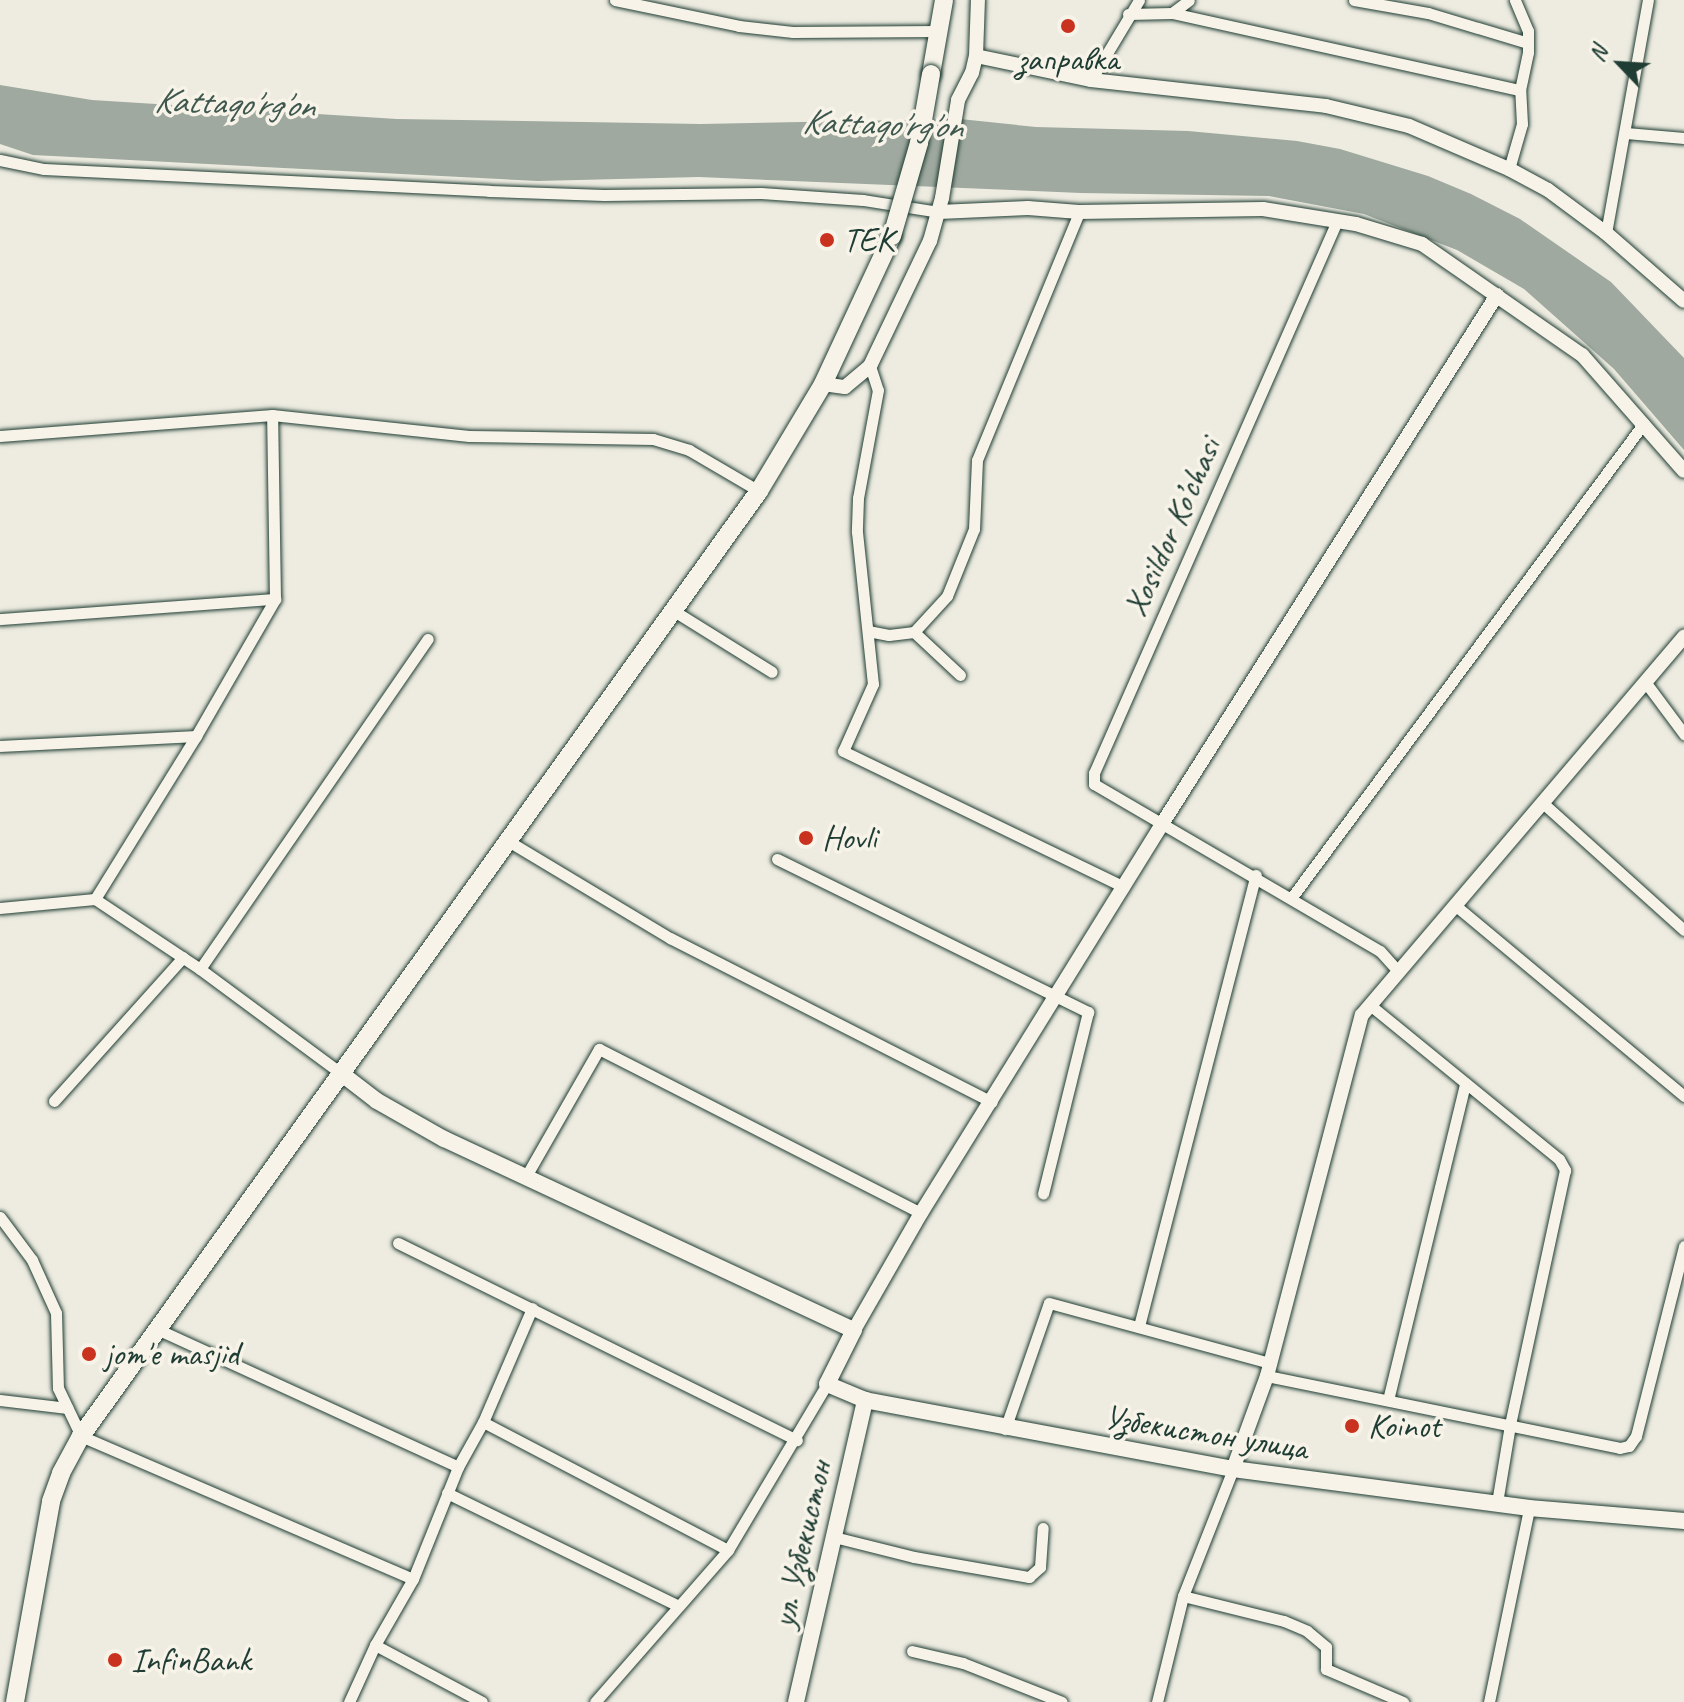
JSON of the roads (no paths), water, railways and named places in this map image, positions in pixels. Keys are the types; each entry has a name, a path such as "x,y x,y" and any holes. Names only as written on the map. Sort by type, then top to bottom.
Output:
{"main road":[{"path":"15,1702 51,1501 61,1473 81,1436 759,491 823,384 892,236 915,158 944,0"},
{"path":"342,1074 377,1101 525,1178 854,1330 827,1384"},
{"name":"Узбекистон улица","path":"827,1384 865,1400 1005,1429 1233,1469 1529,1508 1684,1521"},
{"name":"ул. Узбекистон","path":"796,1702 865,1400"}],"street":[{"path":"615,0 739,26 793,32 938,31"},
{"path":"823,384 845,387 870,366 913,280 941,205 956,110 976,56 978,0"},
{"path":"1091,80 1139,0"},
{"path":"1172,13 1189,0"},
{"path":"1354,0 1428,13 1528,43"},
{"path":"1509,169 1522,124 1520,90 1528,43 1528,31 1515,0"},
{"path":"1606,233 1648,0"},
{"path":"1128,14 1172,13 1520,90"},
{"path":"976,56 1091,80 1326,106 1409,126 1509,169 1548,190 1606,233 1684,301"},
{"path":"1626,133 1684,138"},
{"path":"0,160 44,169 489,191 604,195 761,193 1079,212 1263,209 1337,221 1422,244 1582,355 1684,471"},
{"path":"868,631 889,635 914,632 947,596 966,558 974,529 977,460 1079,212"},
{"name":"Xosildor Ko’chasi","path":"1162,824 1094,784 1094,773 1337,221"},
{"path":"854,1330 921,1213 1057,999 1162,824 1497,295"},
{"path":"870,366 878,390 858,498 857,532 873,684 843,751 1124,887"},
{"path":"95,899 196,736 275,599 272,415"},
{"path":"0,436 272,415 469,436 653,439 689,450 759,491"},
{"path":"1292,897 1644,423"},
{"path":"0,619 275,599"},
{"path":"674,611 772,672"},
{"path":"914,632 960,675"},
{"path":"1157,1702 1183,1596 1268,1370 1362,1015 1684,637"},
{"path":"200,969 428,639"},
{"path":"1646,683 1684,734"},
{"path":"0,746 196,736"},
{"path":"1544,804 1684,930"},
{"path":"1162,824 1256,875 1380,951 1399,972"},
{"path":"510,842 670,938 992,1102"},
{"path":"777,859 1088,1012 1043,1194"},
{"path":"1139,1326 1256,875"},
{"path":"0,908 95,899 200,969 342,1074"},
{"path":"1456,906 1684,1096"},
{"path":"54,1101 183,957"},
{"path":"1370,1005 1559,1159 1565,1170 1510,1425 1497,1503"},
{"path":"525,1178 599,1049 921,1213"},
{"path":"1388,1400 1465,1083"},
{"path":"0,1217 32,1260 56,1313 58,1388 81,1436 413,1579"},
{"path":"398,1243 797,1440"},
{"path":"1005,1429 1049,1303 1139,1326 1268,1370 1388,1400 1620,1448 1629,1446 1636,1436 1684,1246"},
{"path":"349,1702 375,1645 413,1579 458,1467 483,1422 532,1308"},
{"path":"157,1329 458,1467"},
{"path":"595,1702 728,1550 797,1440 827,1384"},
{"path":"0,1400 68,1408"},
{"path":"483,1422 728,1550"},
{"path":"447,1493 677,1605"},
{"path":"1489,1702 1529,1508"},
{"path":"834,1537 914,1557 1029,1577 1040,1567 1043,1528"},
{"path":"1183,1596 1284,1621 1307,1631 1326,1647 1326,1669 1403,1702"},
{"path":"375,1645 482,1702"},
{"path":"912,1651 963,1663 1062,1702"}],"water":[{"name":"Kattaqo'rg'on","path":"0,85 92,100 397,119 701,124 960,119 1036,127 1188,131 1297,141 1340,149 1428,176 1471,194 1520,219 1611,282 1684,358 1684,450 1614,369 1524,289 1457,250 1364,214 1269,196 1081,193 699,177 538,181 33,155 0,144"}],"place":[{"name":"заправка","path":"1068,26"},
{"name":"TEK","path":"827,240"},
{"name":"Hovli","path":"806,838"},
{"name":"jom'e masjid","path":"89,1354"},
{"name":"Koinot","path":"1352,1426"},
{"name":"InfinBank","path":"115,1660"}]}
